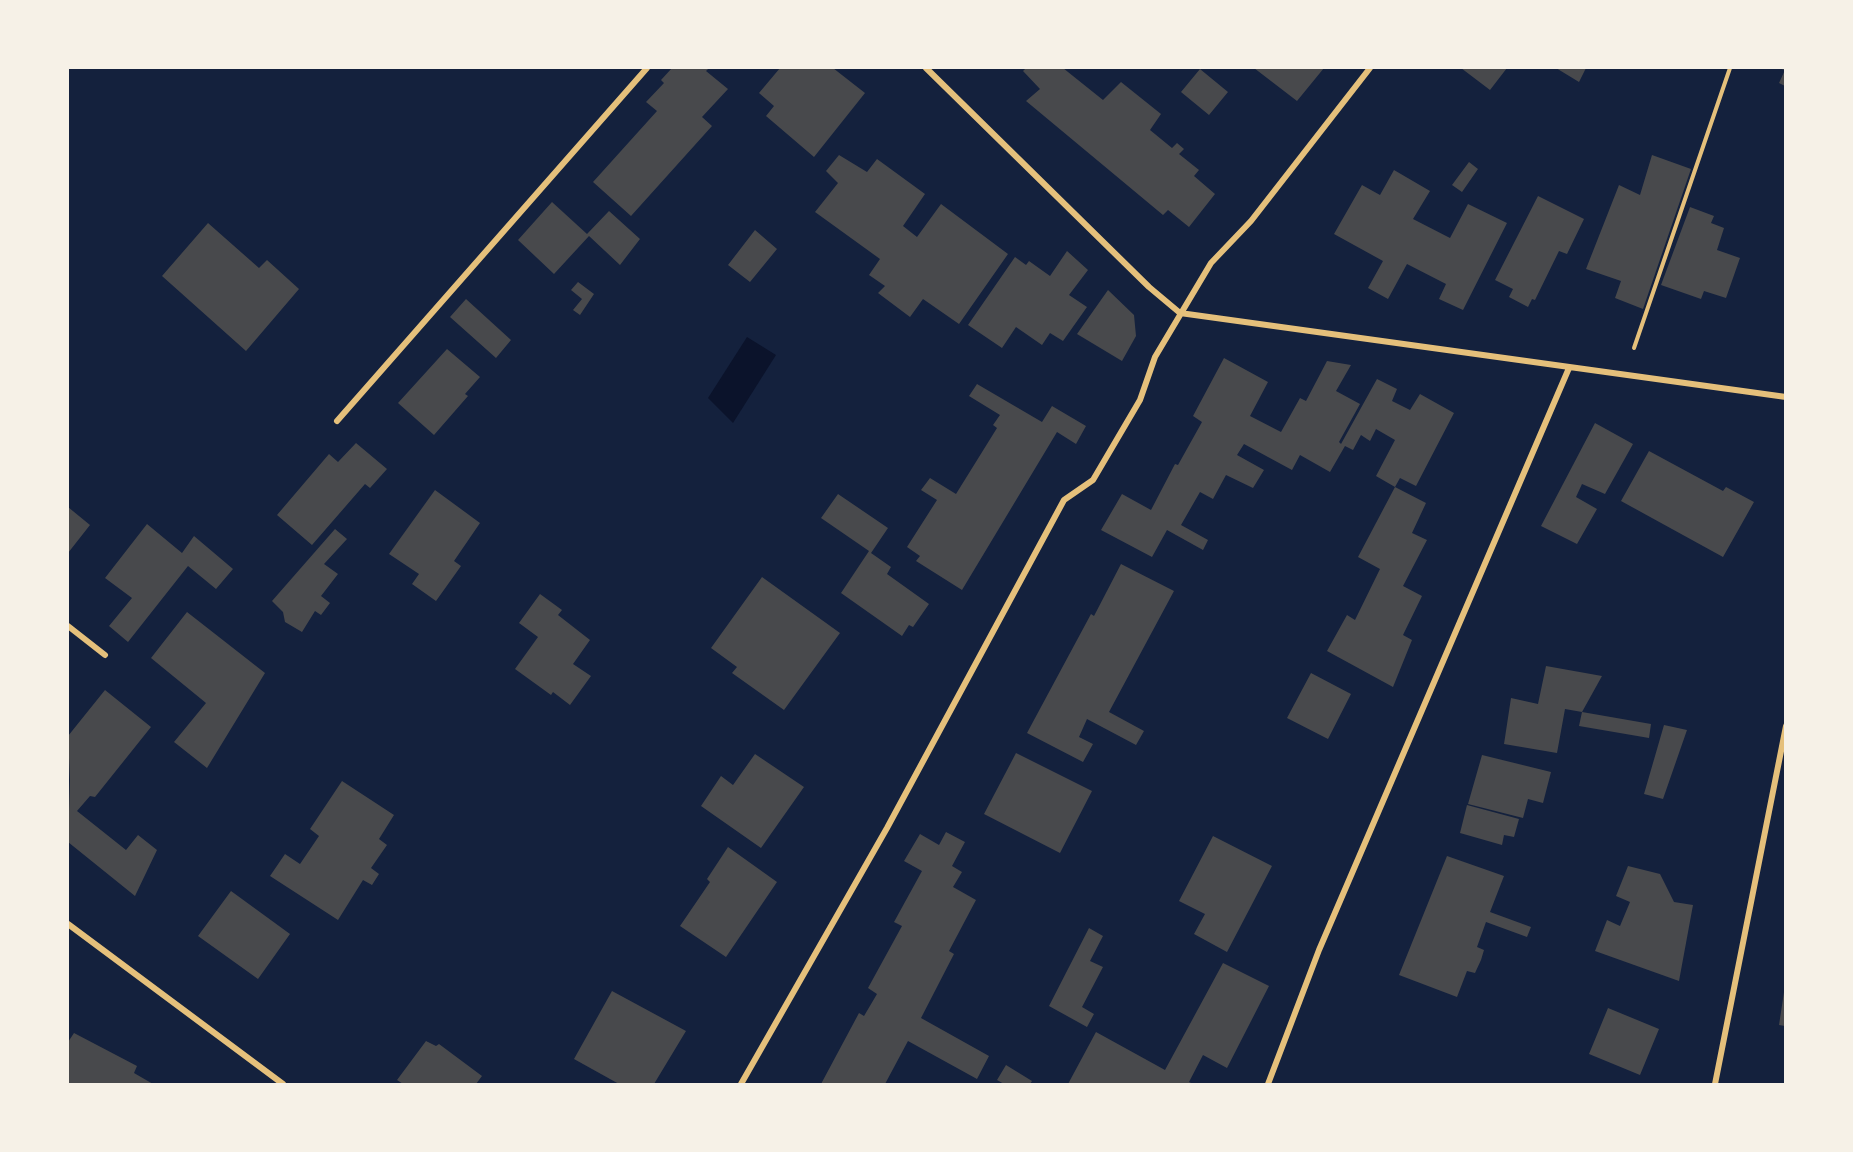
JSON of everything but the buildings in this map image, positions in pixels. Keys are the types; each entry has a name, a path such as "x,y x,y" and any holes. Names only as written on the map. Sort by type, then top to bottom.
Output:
{"street":[{"path":"337,420 647,68"},
{"path":"926,68 1149,287 1180,313 1785,397"},
{"path":"741,1084 886,828 1064,500 1093,480 1140,400 1155,357 1211,263 1251,221 1370,68"},
{"path":"1268,1084 1319,950 1569,368"},
{"path":"68,626 105,655"},
{"path":"1715,1084 1785,726"},
{"path":"68,924 283,1084"}],"path":[{"path":"1632,354 1730,68"}],"water":[{"path":"747,337 776,355 733,423 708,398"}]}
